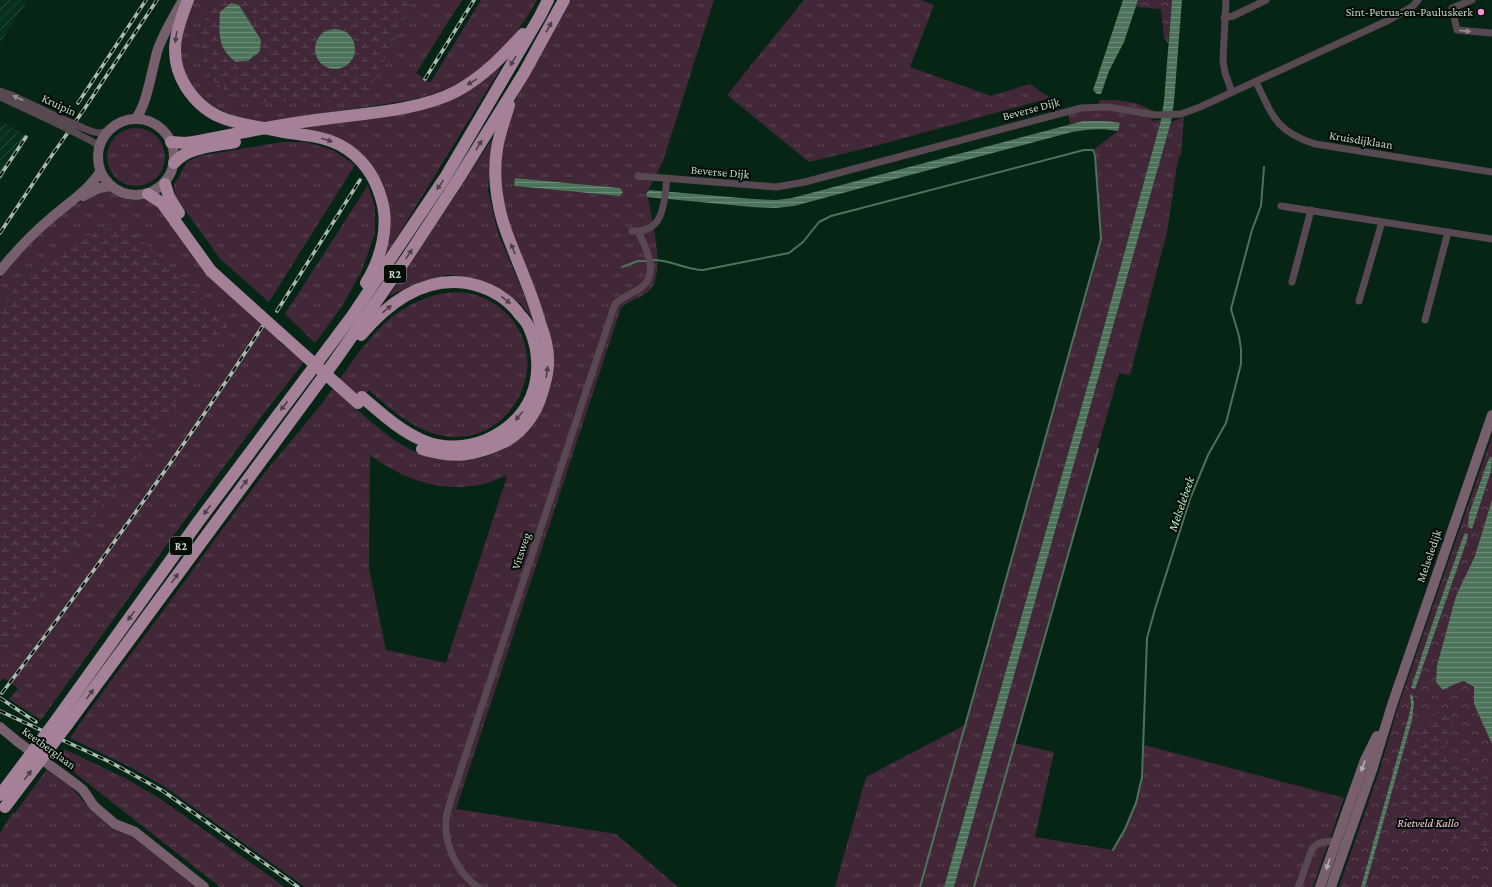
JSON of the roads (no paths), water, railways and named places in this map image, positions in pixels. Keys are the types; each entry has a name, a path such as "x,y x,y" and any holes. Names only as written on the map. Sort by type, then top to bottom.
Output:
{"highway":[{"path":"188,0 179,21 175,48 176,62 183,83 196,100 210,113 224,120 238,124 302,134 340,145 353,153 364,164 372,175 382,201 384,230 371,276 308,376"},
{"name":"R2","path":"2,811 198,522 352,316 446,176 548,0"},
{"name":"R2","path":"0,795 62,722 256,468 334,362 406,259 459,178 524,73 564,0"},
{"path":"172,142 193,142 264,128 410,106 434,100 455,92 481,76 500,60 540,16"},
{"path":"148,194 157,198 162,203 211,271 284,332 360,400 397,436 414,445 439,454 460,455 476,453 507,440 525,425 536,409 545,385 548,364 547,343 534,301 505,229 499,207 495,168 497,148 509,104 524,73"},
{"path":"174,163 181,156 191,152 275,134 289,133"},
{"path":"165,184 173,204 216,266 284,332"},
{"path":"256,468 313,399 374,320 390,306 418,289 445,282 459,282 489,289 514,307 530,328 536,348 538,366 536,382 531,397 516,420 503,431 490,439 458,447 440,446 425,441 395,426 360,400"}],"main road":[{"path":"135,119 143,106 157,51 164,32 183,0"},
{"path":"152,71 149,106 152,122"},
{"path":"135,119 152,122 167,134 172,142 175,156 171,174 165,184 148,194 140,196 124,194 111,186 100,172 98,160 99,148 104,136 109,130 123,121 135,119"},
{"path":"0,271 12,255 32,234 74,200 93,182 100,172"},
{"path":"74,200 95,190 111,186"},
{"name":"Melseledijk","path":"1332,887 1392,705 1492,415"},
{"name":"Melseledijk","path":"1320,887 1365,760 1392,705"},
{"name":"Keetberglaan","path":"0,727 83,790 94,806 115,824 135,832 204,887"}],"street":[{"path":"1226,0 1223,60 1225,73 1232,92"},
{"path":"1224,18 1233,16 1266,0"},
{"name":"Beverse Dijk","path":"638,176 776,187 790,185 1074,109 1108,107 1156,115 1188,112 1200,108 1389,20 1413,6 1418,0"},
{"path":"1472,0 1452,8 1457,30 1492,33"},
{"name":"Kruisdijklaan","path":"1256,82 1272,115 1289,133 1300,139 1316,144 1492,172"},
{"name":"Kruipin","path":"0,91 11,95 58,121"},
{"name":"Kruipin","path":"0,97 58,121"},
{"path":"58,121 78,130 99,148"},
{"name":"Kruipin","path":"78,130 102,133 109,130"},
{"name":"Vitsweg","path":"478,887 460,870 451,852 447,837 446,820 450,802 615,304 621,298 639,289 649,278 650,264 648,254 635,231 655,224 661,216 667,178"},
{"path":"1281,206 1492,239"},
{"path":"1292,282 1311,210"},
{"path":"1359,301 1382,222"},
{"path":"1425,320 1448,232"},
{"path":"1298,887 1312,849 1319,844 1326,842 1336,842 1346,845"}],"waterway":[{"path":"652,260 665,261 697,270 703,270 789,253 803,242 819,222 831,216 1084,150 1093,150 1095,155 1101,239 920,887"},
{"name":"Melselebeek","path":"1113,850 1125,829 1136,803 1142,777 1147,638 1190,499 1208,455 1226,423 1241,364 1239,336 1231,309 1252,230 1261,206 1264,167"},
{"path":"622,267 638,261 647,261"},
{"path":"974,887 1098,449"}],"railway":[{"path":"78,103 146,0"},
{"path":"0,233 157,0"},
{"path":"425,79 474,0"},
{"path":"0,176 26,137"},
{"path":"277,311 360,180"},
{"path":"2,693 135,513 200,421 262,327"},
{"path":"0,698 36,722"},
{"path":"0,711 110,762 163,791 298,887"}],"place":[{"name":"Sint-Petrus-en-Pauluskerk","path":"1481,12"}],"park label":[{"name":"Rietveld Kallo","path":"1428,823"}]}
